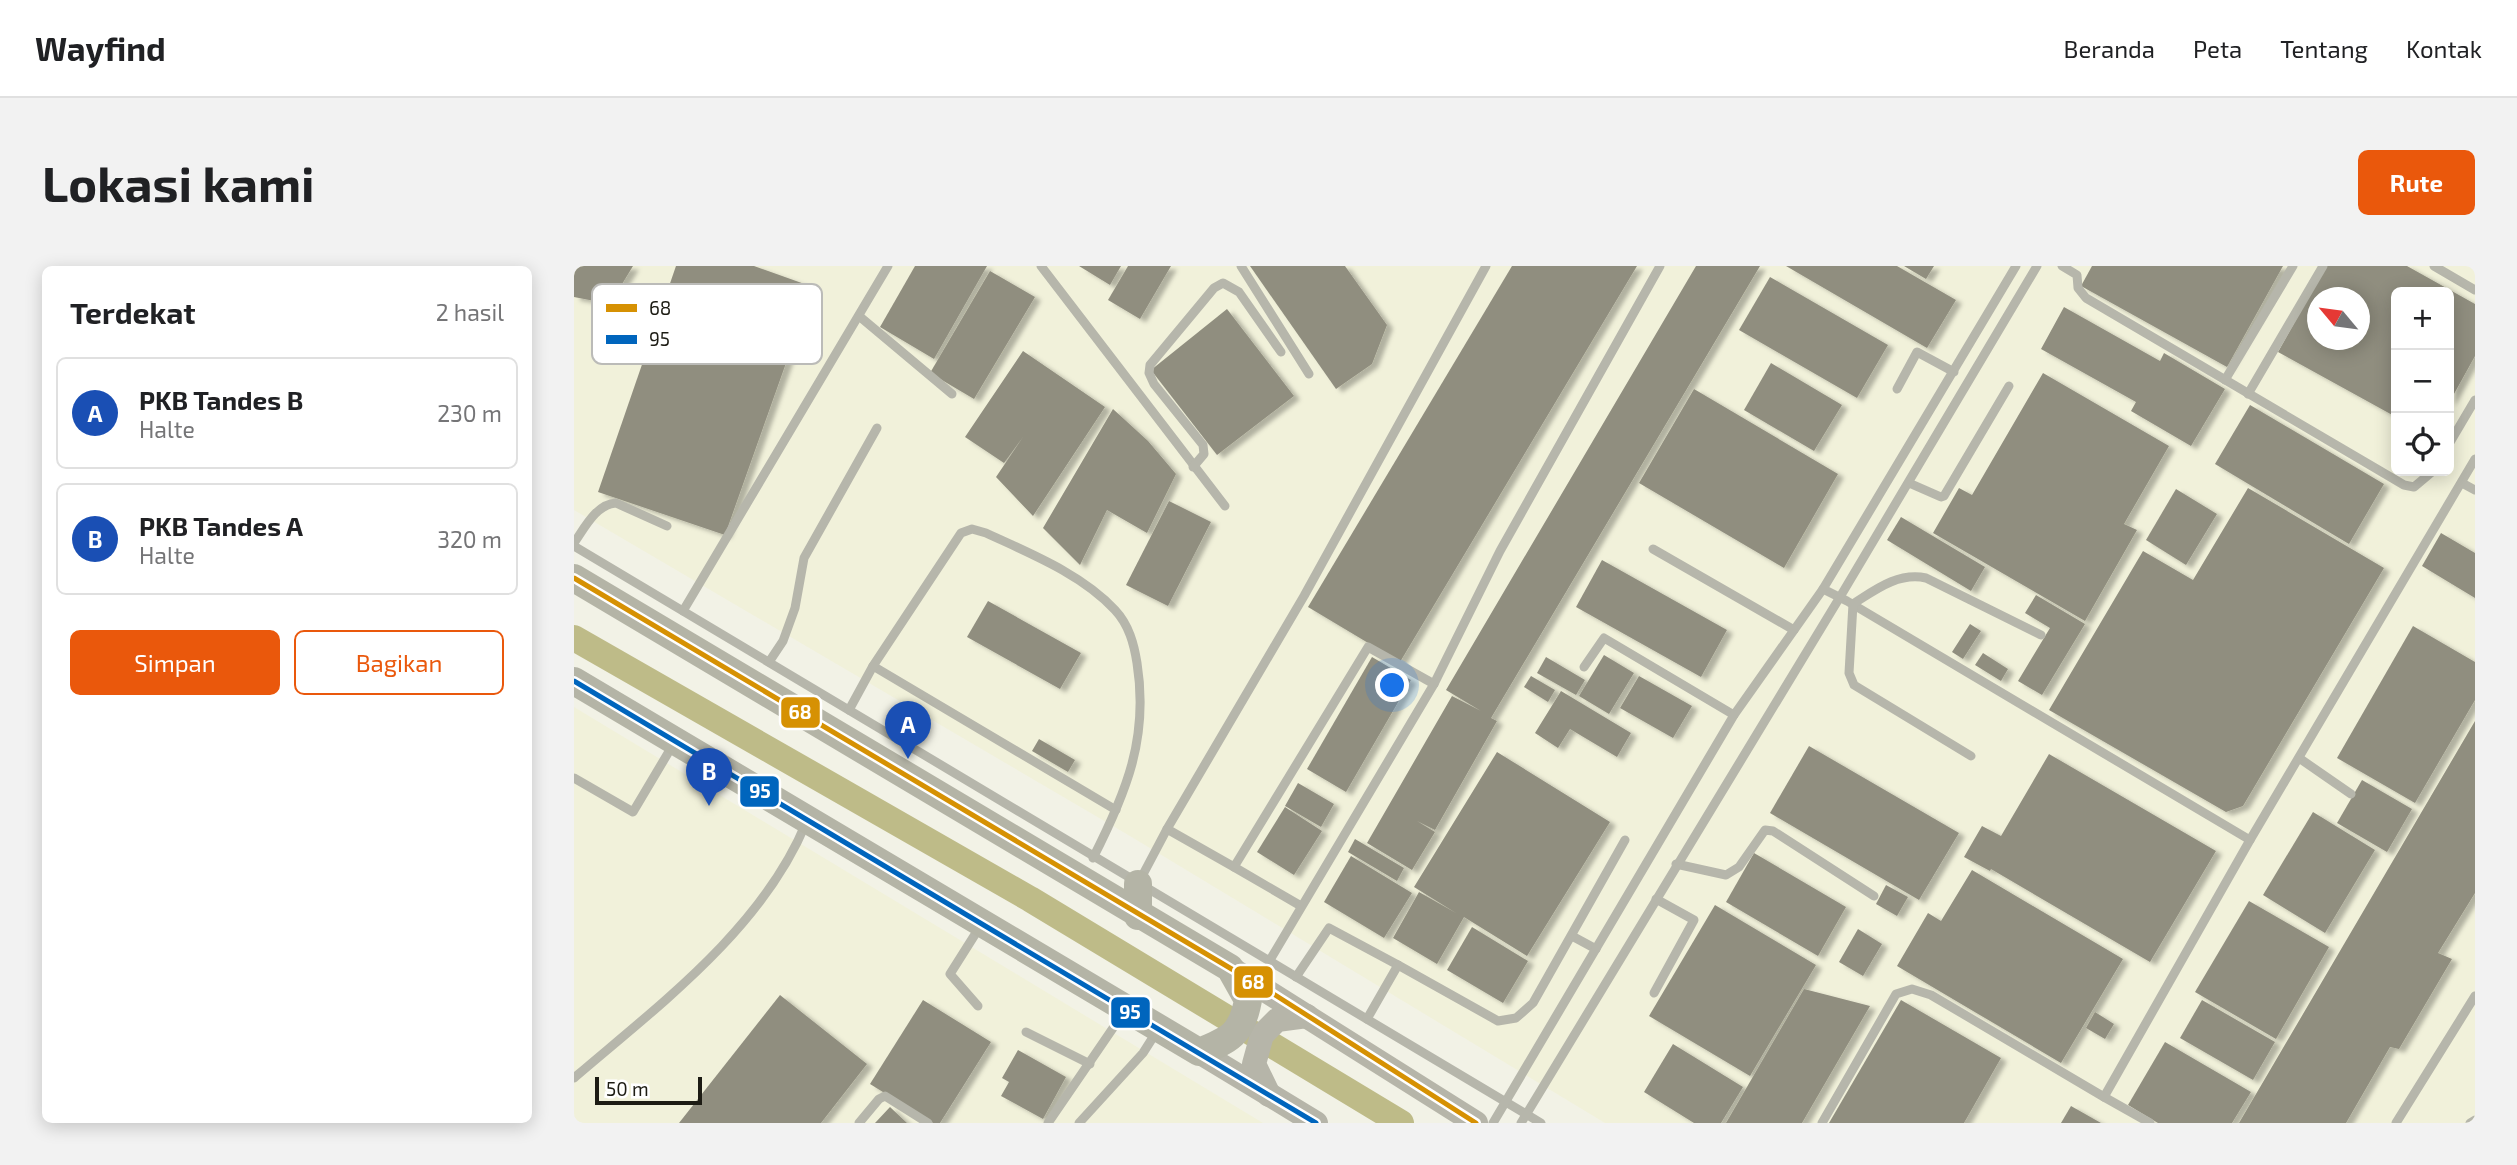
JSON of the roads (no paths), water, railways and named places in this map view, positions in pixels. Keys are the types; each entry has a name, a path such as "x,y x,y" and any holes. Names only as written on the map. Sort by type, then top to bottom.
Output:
{"highway":[{"path":"574,578 1138,916 1230,968 1248,1000 1240,1027 1227,1041 1199,1052 574,681"},
{"path":"1138,884 1138,916"}],"main road":[{"path":"1230,968 1476,1123"},
{"path":"1269,1095 1254,1064 1262,1035 1277,1020 1307,1016"},
{"path":"1199,1052 1316,1123"}],"lane":[{"path":"683,611 888,266"},
{"path":"1041,266 1225,506"},
{"path":"1241,266 1309,374"},
{"path":"1138,884 1167,829 1304,596 1486,266"},
{"path":"1270,960 1434,684 1500,551 1660,266"},
{"path":"1493,1123 1734,715 1823,589 2016,266"},
{"path":"1524,1119 1909,483 2037,266"},
{"path":"2062,266 2077,275"},
{"path":"2083,266 2077,275 2078,288 2086,298 2404,485 2414,487 2427,476"},
{"path":"2225,380 2293,266"},
{"path":"2248,394 2323,266"},
{"path":"2434,266 2475,290"},
{"path":"1193,467 1203,454 1203,445 1154,383 1149,373 1150,365 1214,288 1223,283 1240,292 1281,352"},
{"path":"2000,294 2014,302"},
{"path":"859,316 952,394"},
{"path":"1897,389 1917,352 1954,372"},
{"path":"1909,483 1944,496 2009,386"},
{"path":"2454,436 2475,400"},
{"path":"769,662 783,640 795,608 804,558 877,428"},
{"path":"2104,1097 2250,840 2475,459"},
{"path":"2462,483 2475,490"},
{"path":"667,526 616,503 608,504 597,512 574,545 1093,858 1506,1101 1524,1119 1541,1123"},
{"path":"849,710 873,666 961,533 972,529 986,533 1087,587 1116,610 1133,639 1142,694 1137,748 1129,782 1093,858"},
{"path":"1653,549 1794,630"},
{"path":"1853,604 1885,584 1916,576 1926,578 2041,635"},
{"path":"1823,589 1853,604 2250,840"},
{"path":"1853,604 1849,673 1854,685 1971,756"},
{"path":"1584,667 1604,638 1734,715"},
{"path":"1234,867 1368,647 1434,684"},
{"path":"873,666 1116,810"},
{"path":"574,778 633,812 675,742"},
{"path":"2299,758 2351,794"},
{"path":"574,1078 670,995 732,935 792,856 808,820"},
{"path":"1167,829 1301,906"},
{"path":"1676,864 1726,875 1739,867 1765,830 1773,831 1874,896"},
{"path":"1296,977 1329,928 1497,1021 1507,1022 1532,1003 1625,840"},
{"path":"1654,993 1694,920 1656,899"},
{"path":"978,1006 950,974 981,924"},
{"path":"1572,936 1596,949"},
{"path":"1367,1019 1398,965"},
{"path":"1822,1123 1896,994 1912,989 1931,995 2150,1123"},
{"path":"2396,1123 2475,996"},
{"path":"1048,1123 1126,1009"},
{"path":"1079,1123 1143,1054 1159,1029"},
{"path":"1026,1032 1090,1064"},
{"path":"859,1123 878,1099 885,1097 928,1123"},
{"path":"2470,1123 2475,1119"}],"waterway":[{"path":"574,638 1030,899 1401,1123"}],"place":[{"name":"PKB Tandes B","path":"908,759"},
{"name":"PKB Tandes A","path":"709,806"}]}
